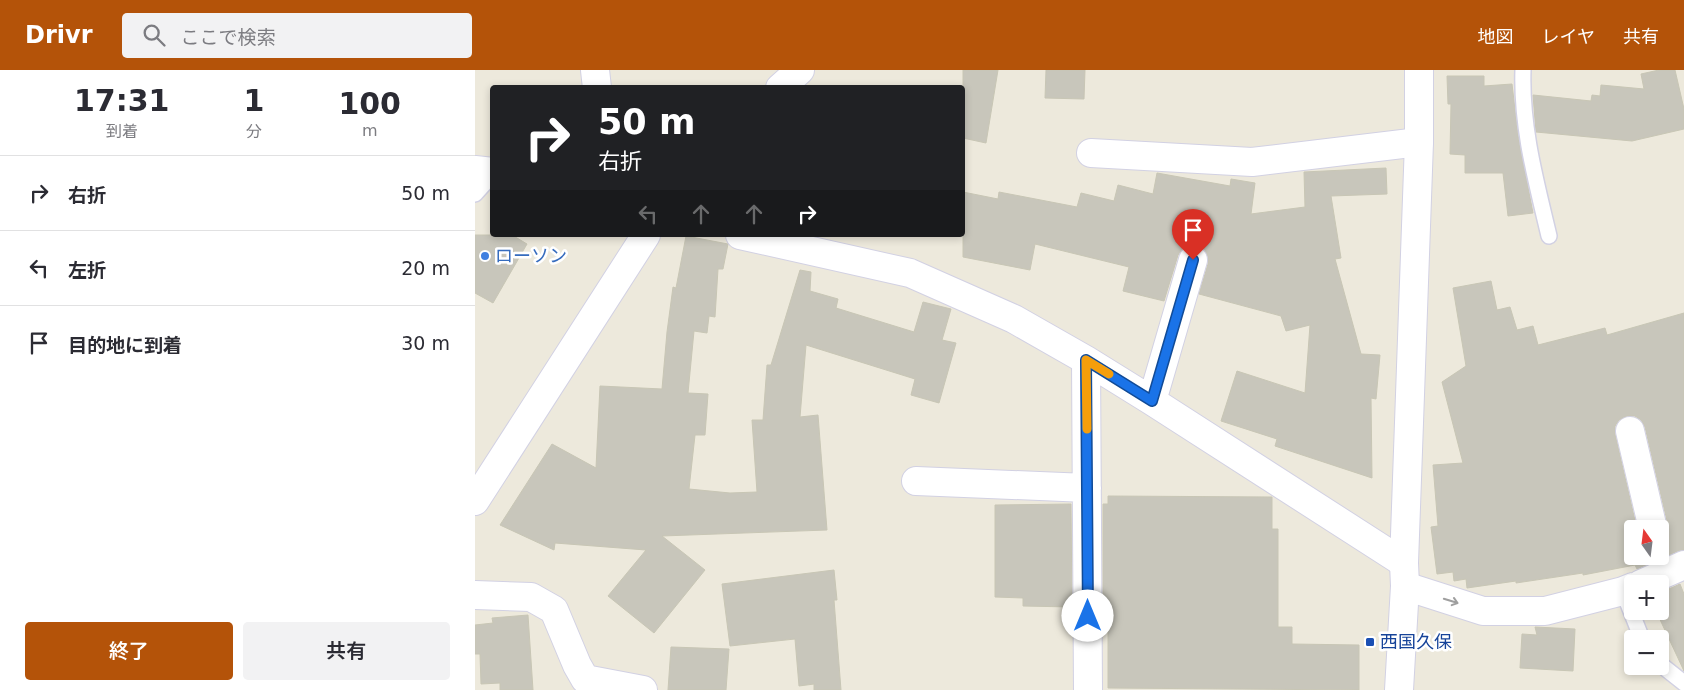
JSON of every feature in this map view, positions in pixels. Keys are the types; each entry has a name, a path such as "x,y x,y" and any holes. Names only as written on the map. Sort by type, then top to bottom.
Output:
{"street":[{"path":"595,70 597,85"},
{"path":"783,85 800,70"},
{"path":"1399,690 1405,575 1419,142 1419,70"},
{"path":"1091,153 1252,162 1419,142"},
{"path":"475,170 490,172"},
{"path":"475,501 645,237"},
{"path":"749,237 910,273 1013,319 1086,360 1152,401 1405,575 1483,611 1545,611 1624,585"},
{"path":"1152,401 1193,260"},
{"path":"1086,360 1089,690"},
{"path":"1630,431 1651,520"},
{"path":"916,481 1087,488"},
{"path":"475,595 531,597 554,610 577,665 585,679 643,690"}],"lane":[{"path":"1523,70 1522,88 1526,133 1549,236"},
{"path":"475,194 490,176"},
{"path":"1669,671 1684,683"}],"building":[{"path":"963,70 998,70 986,143 965,138 965,85 963,85"},
{"path":"1046,70 1085,70 1084,99 1045,98"},
{"path":"1659,70 1675,70 1684,109 1684,129 1632,141 1536,132 1533,95 1591,101 1592,95 1600,96 1601,85 1644,89 1641,74"},
{"path":"1447,76 1484,76 1484,86 1512,84 1518,135 1533,213 1508,216 1503,173 1465,173 1465,155 1450,154 1451,104 1448,104"},
{"path":"1386,168 1387,194 1331,196 1341,258 1335,259 1361,354 1380,355 1376,399 1371,398 1372,478 1275,446 1277,439 1221,421 1237,371 1305,393 1310,325 1286,331 1281,316 1199,294 1208,264 1208,257 1205,250 1198,245 1189,245 1183,248 1178,255 1164,301 1123,291 1129,267 1035,244 1030,270 963,257 965,192 998,199 999,192 1077,207 1081,193 1114,201 1118,185 1153,194 1157,173 1230,186 1231,179 1255,183 1251,214 1305,207 1304,172"},
{"path":"475,235 515,237 527,244 493,303 475,293"},
{"path":"686,237 728,244 723,269 718,269 715,317 709,316 707,333 694,331 688,393 708,394 705,435 695,435 689,489 730,493 757,492 752,420 763,420 767,365 771,365 800,270 811,272 810,291 838,299 836,308 914,332 923,302 951,309 942,340 956,343 939,403 911,395 915,379 806,345 800,417 818,415 827,530 662,536 705,570 654,633 608,596 646,550 555,543 554,550 500,525 552,444 596,468 600,386 662,389 673,287 676,288"},
{"path":"1491,281 1497,310 1510,307 1517,330 1533,326 1538,345 1605,328 1607,335 1684,313 1684,550 1669,555 1669,520 1667,520 1645,427 1641,420 1635,416 1627,416 1619,420 1615,426 1615,434 1635,520 1624,520 1624,565 1635,565 1583,575 1583,573 1467,588 1466,579 1454,581 1453,572 1437,574 1431,527 1438,526 1433,465 1463,463 1442,382 1466,366 1453,288"},
{"path":"1108,496 1272,497 1272,529 1278,529 1278,627 1292,627 1292,644 1359,645 1359,690 1108,688 1108,608 1103,608 1103,504 1108,504"},
{"path":"1071,504 1072,607 1023,606 1023,598 995,597 995,505"},
{"path":"1635,565 1646,565 1637,569"},
{"path":"834,570 837,600 834,600 841,690 814,690 814,684 799,686 795,639 730,646 722,584"},
{"path":"1680,584 1684,594 1684,671 1669,639 1669,630 1665,630 1660,620 1669,620 1669,589"},
{"path":"528,615 533,690 500,690 500,683 481,684 480,654 475,654 475,625 493,623 492,618"},
{"path":"1535,627 1575,629 1573,671 1520,668 1522,634 1537,635"},
{"path":"671,647 729,649 726,690 668,690"}],"slow traffic":[{"path":"1087,429 1086,360 1109,374"}],"place":[{"name":"ローソン","path":"485,256"},
{"name":"西国久保","path":"1370,642"}],"route":[{"path":"1088,616 1086,360 1152,401 1193,260"}]}
